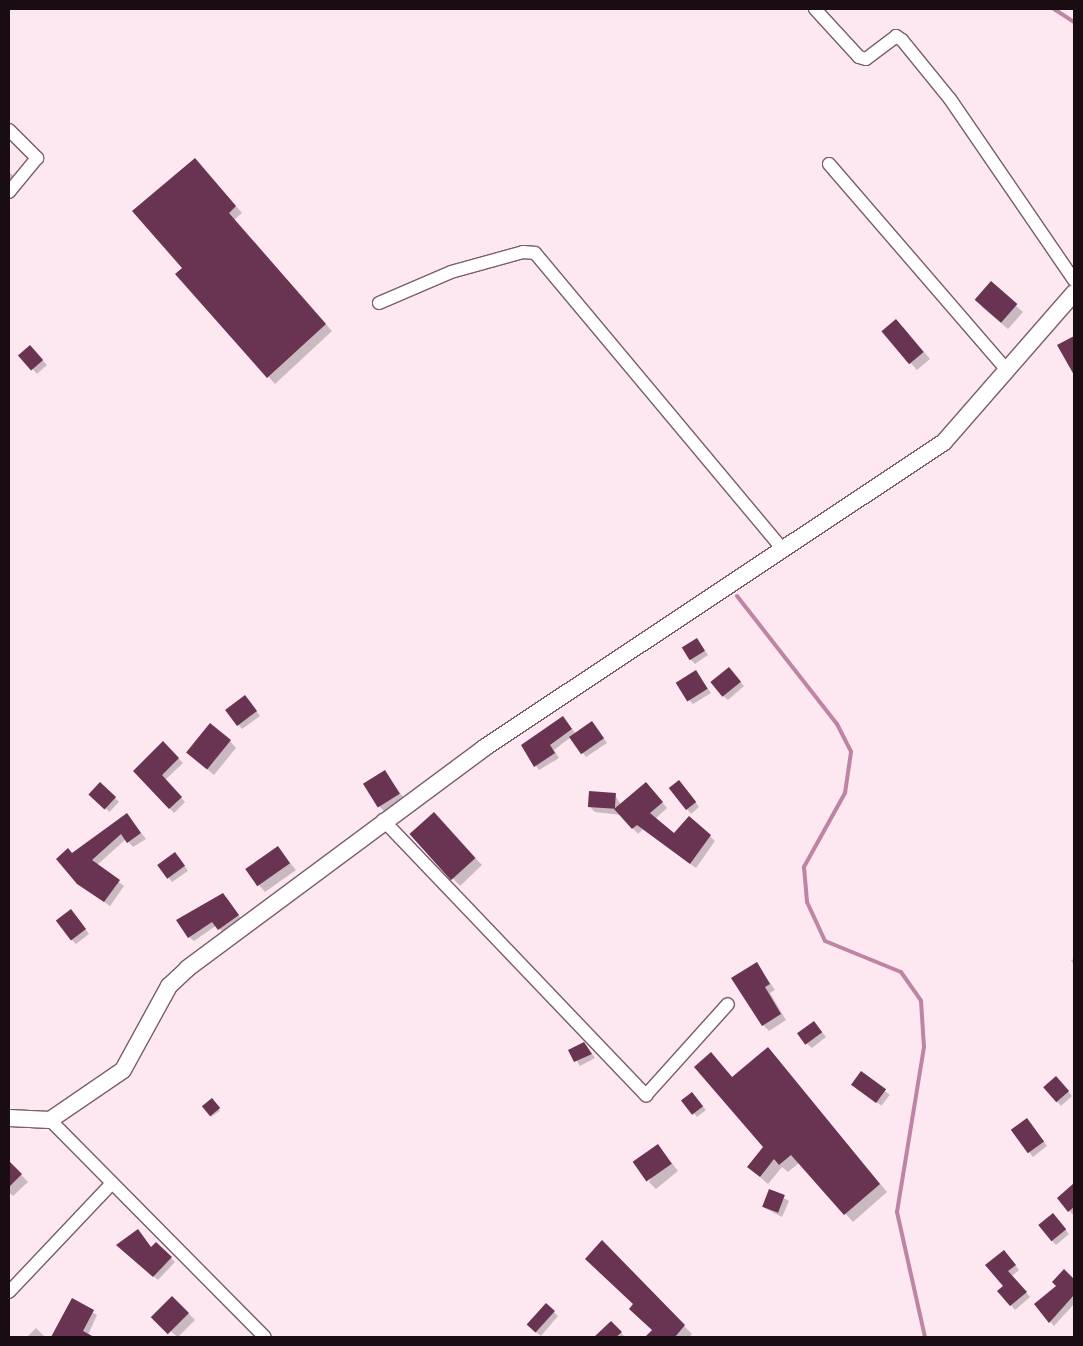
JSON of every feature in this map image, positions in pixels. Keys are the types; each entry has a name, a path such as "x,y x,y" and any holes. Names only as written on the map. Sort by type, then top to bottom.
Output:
{"street":[{"path":"815,9 859,57 866,59 896,36 902,40 950,98 1074,280"},
{"path":"9,130 36,158 9,192"},
{"path":"829,164 1006,369"},
{"path":"379,303 451,272 523,252 535,253 783,550"},
{"path":"9,1118 50,1120 123,1070 169,986 188,968 383,820 944,442 1074,293"},
{"path":"383,820 646,1096 728,1004"},
{"path":"50,1120 265,1337"},
{"path":"9,1292 112,1183"}],"building":[{"path":"195,158 236,206 229,213 326,324 267,378 175,274 182,268 132,211"},
{"path":"991,281 1017,304 1001,323 975,300"},
{"path":"896,319 924,352 909,364 881,331"},
{"path":"1074,336 1074,375 1057,345"},
{"path":"30,345 43,360 31,371 18,355"},
{"path":"697,638 705,651 690,660 682,648"},
{"path":"729,667 741,682 722,697 710,682"},
{"path":"696,670 708,689 687,701 676,683"},
{"path":"245,695 257,711 237,726 225,710"},
{"path":"563,716 572,729 550,745 555,753 534,767 521,745"},
{"path":"592,721 604,738 581,754 569,737"},
{"path":"210,723 231,740 207,770 186,753"},
{"path":"163,741 179,758 162,775 182,797 169,809 133,771"},
{"path":"385,770 400,794 378,808 363,784"},
{"path":"679,780 696,802 686,810 669,788"},
{"path":"100,782 116,797 104,809 88,794"},
{"path":"646,782 663,802 650,813 674,833 689,816 711,835 690,864 637,825 632,829 614,809"},
{"path":"589,791 616,793 615,809 588,807"},
{"path":"434,812 475,858 451,880 409,834"},
{"path":"127,813 141,833 127,843 121,834 92,860 120,880 104,902 77,884 56,859 68,848 72,853"},
{"path":"278,846 290,863 257,886 245,869"},
{"path":"175,852 185,866 167,879 157,865"},
{"path":"223,893 239,915 218,930 212,922 188,938 176,920"},
{"path":"71,909 86,929 71,940 56,920"},
{"path":"757,962 770,984 765,987 781,1014 762,1026 731,978"},
{"path":"814,1021 822,1032 805,1045 797,1033"},
{"path":"584,1042 592,1054 574,1062 568,1050"},
{"path":"768,1047 880,1184 844,1215 791,1155 779,1165 774,1159 760,1177 747,1167 763,1147 694,1067 711,1052 732,1077"},
{"path":"861,1071 886,1089 876,1103 851,1085"},
{"path":"1056,1076 1069,1091 1056,1102 1043,1087"},
{"path":"692,1092 703,1106 692,1115 681,1101"},
{"path":"212,1098 220,1108 210,1116 202,1106"},
{"path":"1027,1118 1044,1141 1028,1153 1011,1130"},
{"path":"658,1144 672,1164 646,1181 633,1162"},
{"path":"9,1161 22,1174 9,1187"},
{"path":"1074,1183 1074,1207 1068,1212 1057,1198"},
{"path":"769,1189 785,1195 778,1213 762,1207"},
{"path":"1053,1213 1066,1229 1051,1241 1038,1225"},
{"path":"138,1229 151,1247 156,1242 172,1257 153,1277 116,1245"},
{"path":"602,1240 685,1325 675,1337 645,1337 652,1330 629,1309 633,1304 585,1259"},
{"path":"1004,1250 1016,1265 1008,1271 1027,1292 1010,1306 997,1291 1003,1286 985,1265"},
{"path":"1064,1269 1074,1279 1074,1295 1049,1323 1034,1304 1056,1286 1052,1282"},
{"path":"172,1296 189,1313 168,1334 151,1317"},
{"path":"72,1298 94,1310 83,1331 94,1337 51,1337"},
{"path":"546,1303 555,1311 536,1333 527,1325"},
{"path":"611,1321 622,1332 616,1337 594,1337"}],"waterway":[{"path":"1054,9 1074,22"},
{"path":"737,596 837,724 851,752 845,793 804,867 807,902 825,941 901,972 921,1001 924,1047 897,1212 925,1337"}]}
